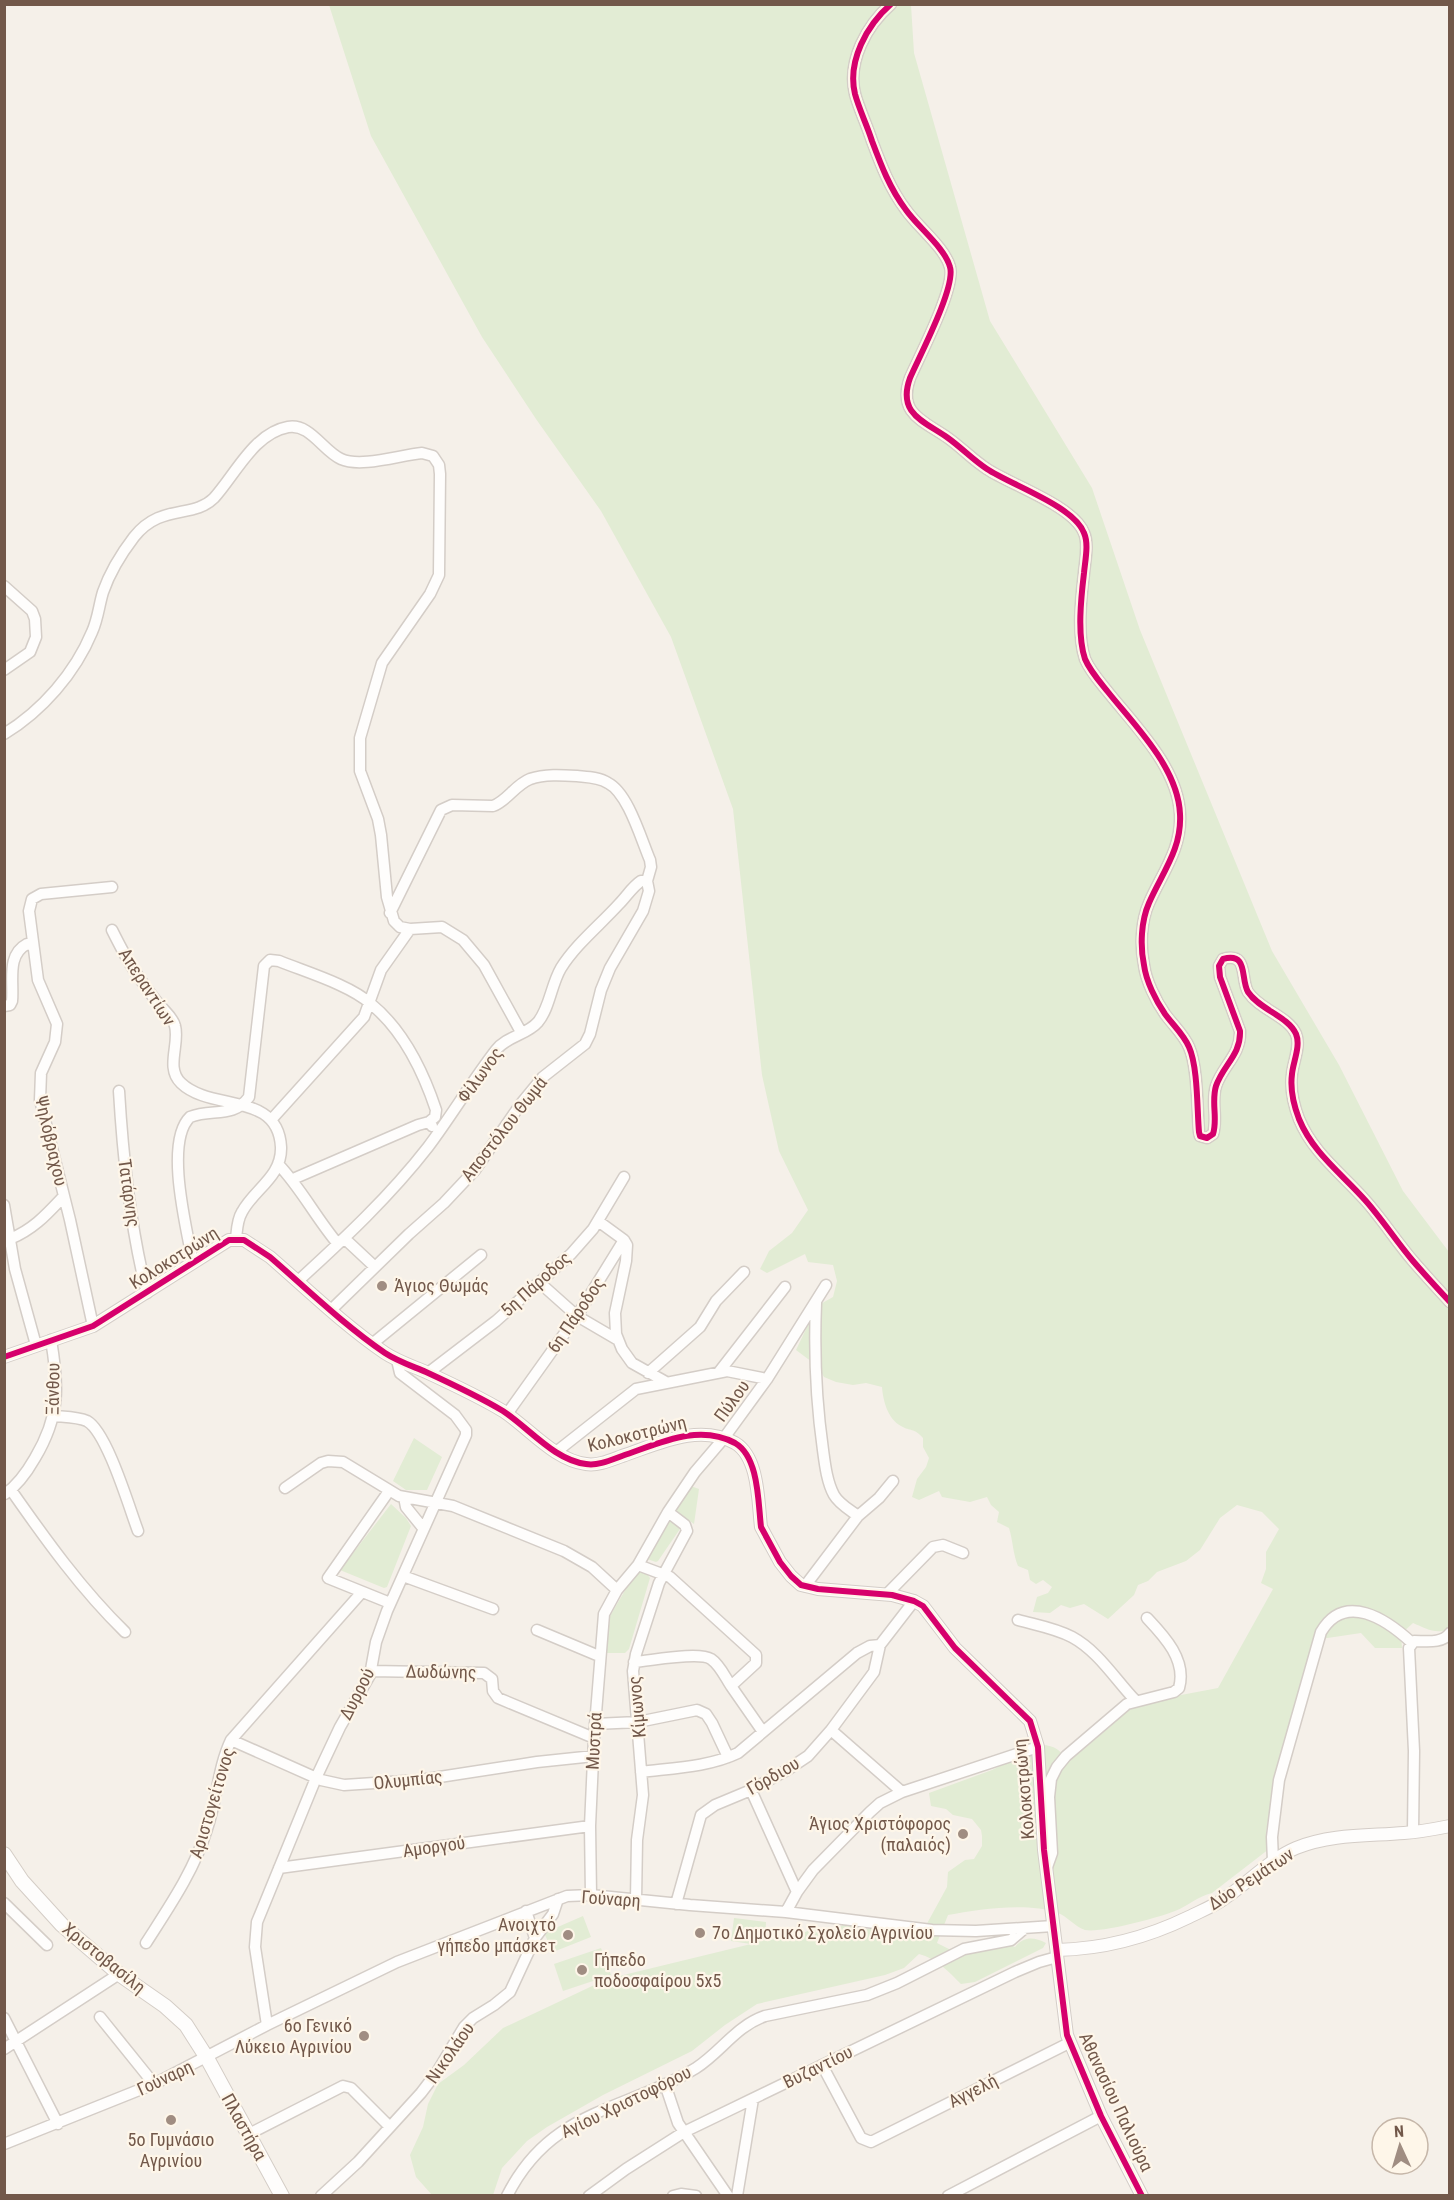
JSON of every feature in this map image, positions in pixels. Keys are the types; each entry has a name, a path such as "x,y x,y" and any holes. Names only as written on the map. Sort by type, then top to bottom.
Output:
{"main road":[{"name":"Χριστοβασίλη","path":"5,1855 21,1881 48,1911 119,1974 177,2015 190,2030 207,2058"},
{"name":"Πλαστήρα","path":"207,2058 282,2196"}],"street":[{"path":"891,4 873,23 862,45 854,72 855,95 886,178 906,211 946,259 951,275 942,305 907,386 906,401 913,414 952,440 977,463 1003,479 1052,503 1071,516 1084,533 1085,558 1080,613 1085,657 1100,682 1171,776 1179,802 1180,818 1176,849 1149,903 1142,952 1148,979 1163,1012 1191,1050 1200,1136 1208,1138 1213,1134 1216,1086 1235,1057 1240,1040 1219,971 1224,959 1235,958 1241,964 1246,986 1255,1001 1282,1019 1296,1033 1297,1046 1291,1089 1299,1118 1312,1144 1364,1199 1449,1302"},
{"path":"4,734 37,711 73,666 93,631 110,574 143,527 163,515 209,502 253,450 273,433 288,427 301,428 333,455 349,462 422,453 433,456 439,465 440,474 439,575 430,594 382,663 359,748 360,771 378,819 390,913 397,924 410,929 442,927 463,940 488,971 521,1032"},
{"path":"4,586 32,611 36,629 35,641 30,652 4,670"},
{"path":"390,913 441,810 452,805 493,806 521,784 543,776 560,775 598,779 607,781 617,789 629,810 650,860 648,886"},
{"name":"Φίλωνος","path":"298,1281 341,1241 408,1172 498,1047 521,1032 532,1028 539,1021 555,981 572,953 638,882 643,880 648,886"},
{"name":"Ψηλόβραχου","path":"93,1326 39,1093 41,1073 55,1042 57,1024 40,990 28,911 32,899 36,896 54,891 112,886"},
{"name":"Αποστόλου Θωμά","path":"332,1309 444,1203 475,1170 520,1104 543,1077 585,1044 590,1034 601,990 610,968 640,917 648,886"},
{"path":"236,1239 243,1210 268,1182 278,1164 281,1152 280,1140 271,1120 361,1022 381,970 410,929"},
{"name":"Απεραντίων","path":"112,930 135,971 174,1022 176,1035 173,1067 178,1080 200,1096 259,1110 271,1120"},
{"path":"4,1006 10,1005 12,1001 14,957 21,947 27,944 33,945"},
{"path":"193,1263 178,1171 183,1130 187,1120 194,1115 233,1110 243,1105 249,1097 258,999 264,966 273,960 334,984 370,1002 393,1026 405,1043 436,1110 435,1117 429,1122 293,1179"},
{"name":"Τατάρνης","path":"119,1091 131,1217 147,1293"},
{"path":"429,1122 437,1134"},
{"path":"278,1164 293,1179 322,1225 375,1267"},
{"name":"5η Πάροδος","path":"428,1373 496,1321 583,1242 624,1176"},
{"path":"10,1239 25,1233 39,1223 64,1196"},
{"path":"4,1204 15,1269 36,1345"},
{"path":"598,1221 624,1240 627,1245 627,1261 615,1313 618,1340 632,1363 666,1382"},
{"name":"Κολοκοτρώνη","path":"4,1357 93,1326 222,1243 236,1239 255,1246 372,1344 397,1360 472,1394 507,1414 556,1452 578,1462 592,1464 683,1436 703,1434 724,1438"},
{"name":"6η Πάροδος","path":"507,1414 577,1316 624,1240"},
{"path":"372,1344 481,1255"},
{"path":"648,1373 700,1328 716,1301 744,1272"},
{"path":"540,1283 577,1316 618,1340"},
{"name":"Πύλου","path":"617,1590 638,1565 695,1473 767,1379 826,1285"},
{"path":"719,1372 785,1287"},
{"path":"816,1303 814,1344 825,1464 830,1487 837,1500 858,1516"},
{"name":"Ξάνθου","path":"8,1492 26,1473 48,1434 54,1416 56,1377 51,1340"},
{"name":"Δυρρού","path":"267,2025 255,1933 257,1922 316,1778 340,1727 371,1671 376,1642 390,1603 463,1444 466,1430 455,1415 400,1373 397,1360"},
{"path":"556,1452 636,1389 719,1372 735,1371 767,1379"},
{"path":"54,1416 85,1421 98,1432 109,1453 138,1531"},
{"path":"724,1438 738,1445 748,1456 753,1468 764,1535 785,1569 797,1583 805,1586 858,1516 879,1498 893,1481"},
{"path":"285,1488 321,1463 343,1462 389,1491 404,1497 453,1506 564,1551 592,1567 617,1590"},
{"path":"389,1491 328,1578 390,1603"},
{"path":"8,1492 78,1583 125,1632"},
{"path":"404,1497 406,1507 423,1528"},
{"name":"Κίμωνος","path":"636,1900 642,1772 633,1678 634,1662 663,1573 686,1534 685,1525 669,1512"},
{"path":"888,1594 933,1547 943,1545 963,1553"},
{"path":"638,1565 663,1573 678,1583 756,1655 756,1663 731,1686"},
{"path":"403,1576 493,1609"},
{"name":"Κολοκοτρώνη","path":"805,1586 888,1594 914,1601 929,1613 955,1648 1026,1715 1034,1729 1038,1747 1047,1867 1057,1953"},
{"name":"Μυστρά","path":"591,1895 590,1826 599,1656 604,1614 617,1590"},
{"name":"Αριστογείτονος","path":"146,1943 198,1855 210,1821 231,1740 362,1592"},
{"name":"Γόρδιου","path":"676,1904 701,1815 715,1805 751,1790 801,1761 831,1730 874,1672 880,1645 914,1601"},
{"path":"1273,1861 1272,1837 1279,1780 1321,1632 1326,1624 1337,1616 1350,1612 1364,1612 1385,1620 1411,1642 1441,1640 1449,1633"},
{"path":"1047,1867 1052,1853 1048,1797 1054,1772 1066,1756 1118,1710 1135,1700 1174,1692 1180,1684 1177,1659 1172,1646 1147,1618"},
{"path":"1018,1620 1059,1632 1081,1642 1098,1657 1135,1700"},
{"path":"537,1630 599,1656"},
{"path":"1411,1642 1409,1648 1414,1751 1413,1832"},
{"name":"Γόρδιου","path":"642,1772 693,1766 728,1757 744,1749 814,1687 857,1653 870,1646 880,1645"},
{"path":"634,1662 695,1656 707,1657 720,1668 763,1732"},
{"name":"Δωδώνης","path":"371,1671 484,1673 492,1679 493,1691 498,1698 594,1738"},
{"path":"595,1724 638,1722 691,1710 701,1712 712,1723 728,1757"},
{"path":"831,1730 902,1792"},
{"name":"Ολυμπίας","path":"231,1740 316,1778 336,1784 378,1784 420,1780 537,1762 594,1756"},
{"path":"786,1912 813,1870 880,1803 902,1792 1038,1747"},
{"path":"751,1790 797,1892"},
{"name":"Αμοργού","path":"279,1868 590,1826"},
{"name":"Δύο Ρεμάτων","path":"1057,1953 1110,1945 1140,1938 1159,1930 1223,1900 1273,1861 1290,1851 1329,1838 1413,1832 1449,1826"},
{"name":"Γούναρη","path":"4,2144 154,2084 267,2025 397,1962 558,1899 591,1895 786,1912 932,1930 976,1931 1053,1926"},
{"name":"Νικολάου","path":"321,2196 358,2162 437,2073 464,2027 510,1992 535,1938 553,1914 558,1899"},
{"path":"4,1903 47,1945"},
{"path":"526,1911 535,1938"},
{"name":"Αγίου Χριστοφόρου","path":"507,2196 533,2156 558,2133 608,2107 664,2084 704,2063 727,2040 760,2017 867,1995 897,1983 964,1949 1011,1940 1025,1928"},
{"name":"Αθανασίου Παλιούρα","path":"1057,1953 1069,2043 1101,2116 1142,2196"},
{"name":"Βυζαντίου","path":"589,2196 684,2132 1057,1953"},
{"path":"4,2049 119,1974"},
{"path":"100,2017 154,2084"},
{"path":"4,2018 58,2124"},
{"name":"Αγγελή","path":"822,2065 861,2138 871,2142 1069,2043"},
{"path":"664,2084 674,2116 728,2196"},
{"path":"249,2134 343,2086 351,2088 390,2127"},
{"path":"737,2196 753,2098"},
{"path":"948,2196 1101,2116"},
{"path":"673,2196 685,2194 696,2196"}],"green space":[{"path":"329,5 911,5 914,53 990,321 1092,488 1140,630 1272,951 1339,1065 1403,1191 1449,1252 1449,1629 1435,1631 1413,1623 1401,1634 1402,1648 1375,1648 1361,1633 1314,1640 1276,1771 1266,1832 1269,1849 1212,1893 1175,1911 1116,1927 1085,1930 1058,1913 1033,1908 989,1909 948,1915 937,1943 951,1950 1006,1943 1015,1947 1029,1939 1046,1943 1043,1948 975,1982 961,1984 937,1962 919,1954 904,1968 885,1975 757,2004 692,2051 603,2095 527,2141 502,2168 493,2195 432,2195 416,2177 410,2155 423,2127 428,2104 438,2084 464,2065 503,2028 607,1979 751,1944 731,1941 734,1918 766,1922 765,1941 847,1924 860,1930 888,1926 924,1929 947,1887 948,1872 965,1860 974,1859 982,1846 981,1830 972,1819 953,1815 946,1809 931,1806 929,1793 992,1770 1042,1745 1057,1750 1067,1763 1122,1714 1135,1707 1160,1699 1218,1688 1273,1589 1261,1583 1266,1569 1266,1552 1279,1529 1262,1512 1237,1505 1220,1518 1200,1550 1186,1561 1157,1572 1148,1581 1138,1585 1134,1595 1108,1619 1084,1604 1070,1608 1061,1605 1050,1613 1033,1612 1037,1597 1048,1593 1052,1587 1043,1580 1036,1584 1030,1580 1028,1570 1018,1566 1009,1528 997,1522 999,1512 991,1505 987,1497 970,1502 942,1497 939,1491 919,1500 912,1497 917,1479 926,1467 929,1458 923,1447 923,1438 896,1423 885,1404 882,1387 866,1383 853,1385 824,1377 816,1365 796,1350 817,1306 833,1297 837,1281 833,1265 808,1262 805,1254 767,1273 760,1269 769,1251 792,1233 808,1210 779,1151 762,1075 733,809 671,637 601,511 482,337 371,136"},
{"path":"414,1438 442,1457 427,1490 406,1490 393,1481"},
{"path":"688,1485 699,1489 694,1524 673,1509"},
{"path":"391,1504 411,1526 387,1587 384,1588 340,1570"},
{"path":"667,1516 682,1526 658,1561 644,1558"},
{"path":"638,1572 647,1574 650,1578 629,1649 625,1653 606,1653 610,1616"},
{"name":"Ανοιχτό γήπεδο μπάσκετ","path":"583,1916 591,1937 553,1952 544,1933"},
{"name":"Γήπεδο ποδοσφαίρου 5x5","path":"601,1948 611,1975 563,1991 554,1964"}],"cycle path":[{"path":"891,4 874,22 861,44 854,69 855,94 886,177 895,194 911,217 943,252 950,267 948,290 910,378 907,400 910,408 922,421 987,469 1055,505 1078,523 1084,533 1086,547 1080,628 1085,659 1095,676 1154,749 1172,780 1177,797 1180,814 1178,838 1146,910 1142,950 1145,971 1152,991 1165,1014 1184,1038 1192,1055 1196,1077 1200,1136 1207,1138 1213,1134 1216,1086 1235,1053 1240,1039 1240,1031 1220,977 1219,966 1223,959 1237,959 1242,968 1248,992 1259,1004 1287,1022 1296,1034 1298,1044 1292,1074 1292,1091 1299,1119 1305,1131 1328,1162 1365,1200 1413,1261 1450,1302"},
{"path":"4,1357 93,1326 229,1240 244,1240 270,1257 340,1319 385,1353 503,1411 553,1450 574,1461 586,1464 600,1463 664,1441 692,1435 721,1437 735,1443 743,1450 753,1469 761,1527 780,1562 791,1576 801,1585 818,1589 892,1595 923,1606 955,1648 1030,1721 1038,1747 1044,1850 1067,2035 1101,2116 1142,2196"}],"place":[{"name":"Άγιος Θωμάς","path":"382,1286"},
{"name":"Άγιος Χριστόφορος (παλαιός)","path":"963,1834"},
{"name":"7ο Δημοτικό Σχολείο Αγρινίου","path":"700,1933"},
{"name":"Ανοιχτό γήπεδο μπάσκετ","path":"568,1935"},
{"name":"Γήπεδο ποδοσφαίρου 5x5","path":"582,1970"},
{"name":"6ο Γενικό Λύκειο Αγρινίου","path":"364,2036"},
{"name":"5ο Γυμνάσιο Αγρινίου","path":"171,2120"}]}
